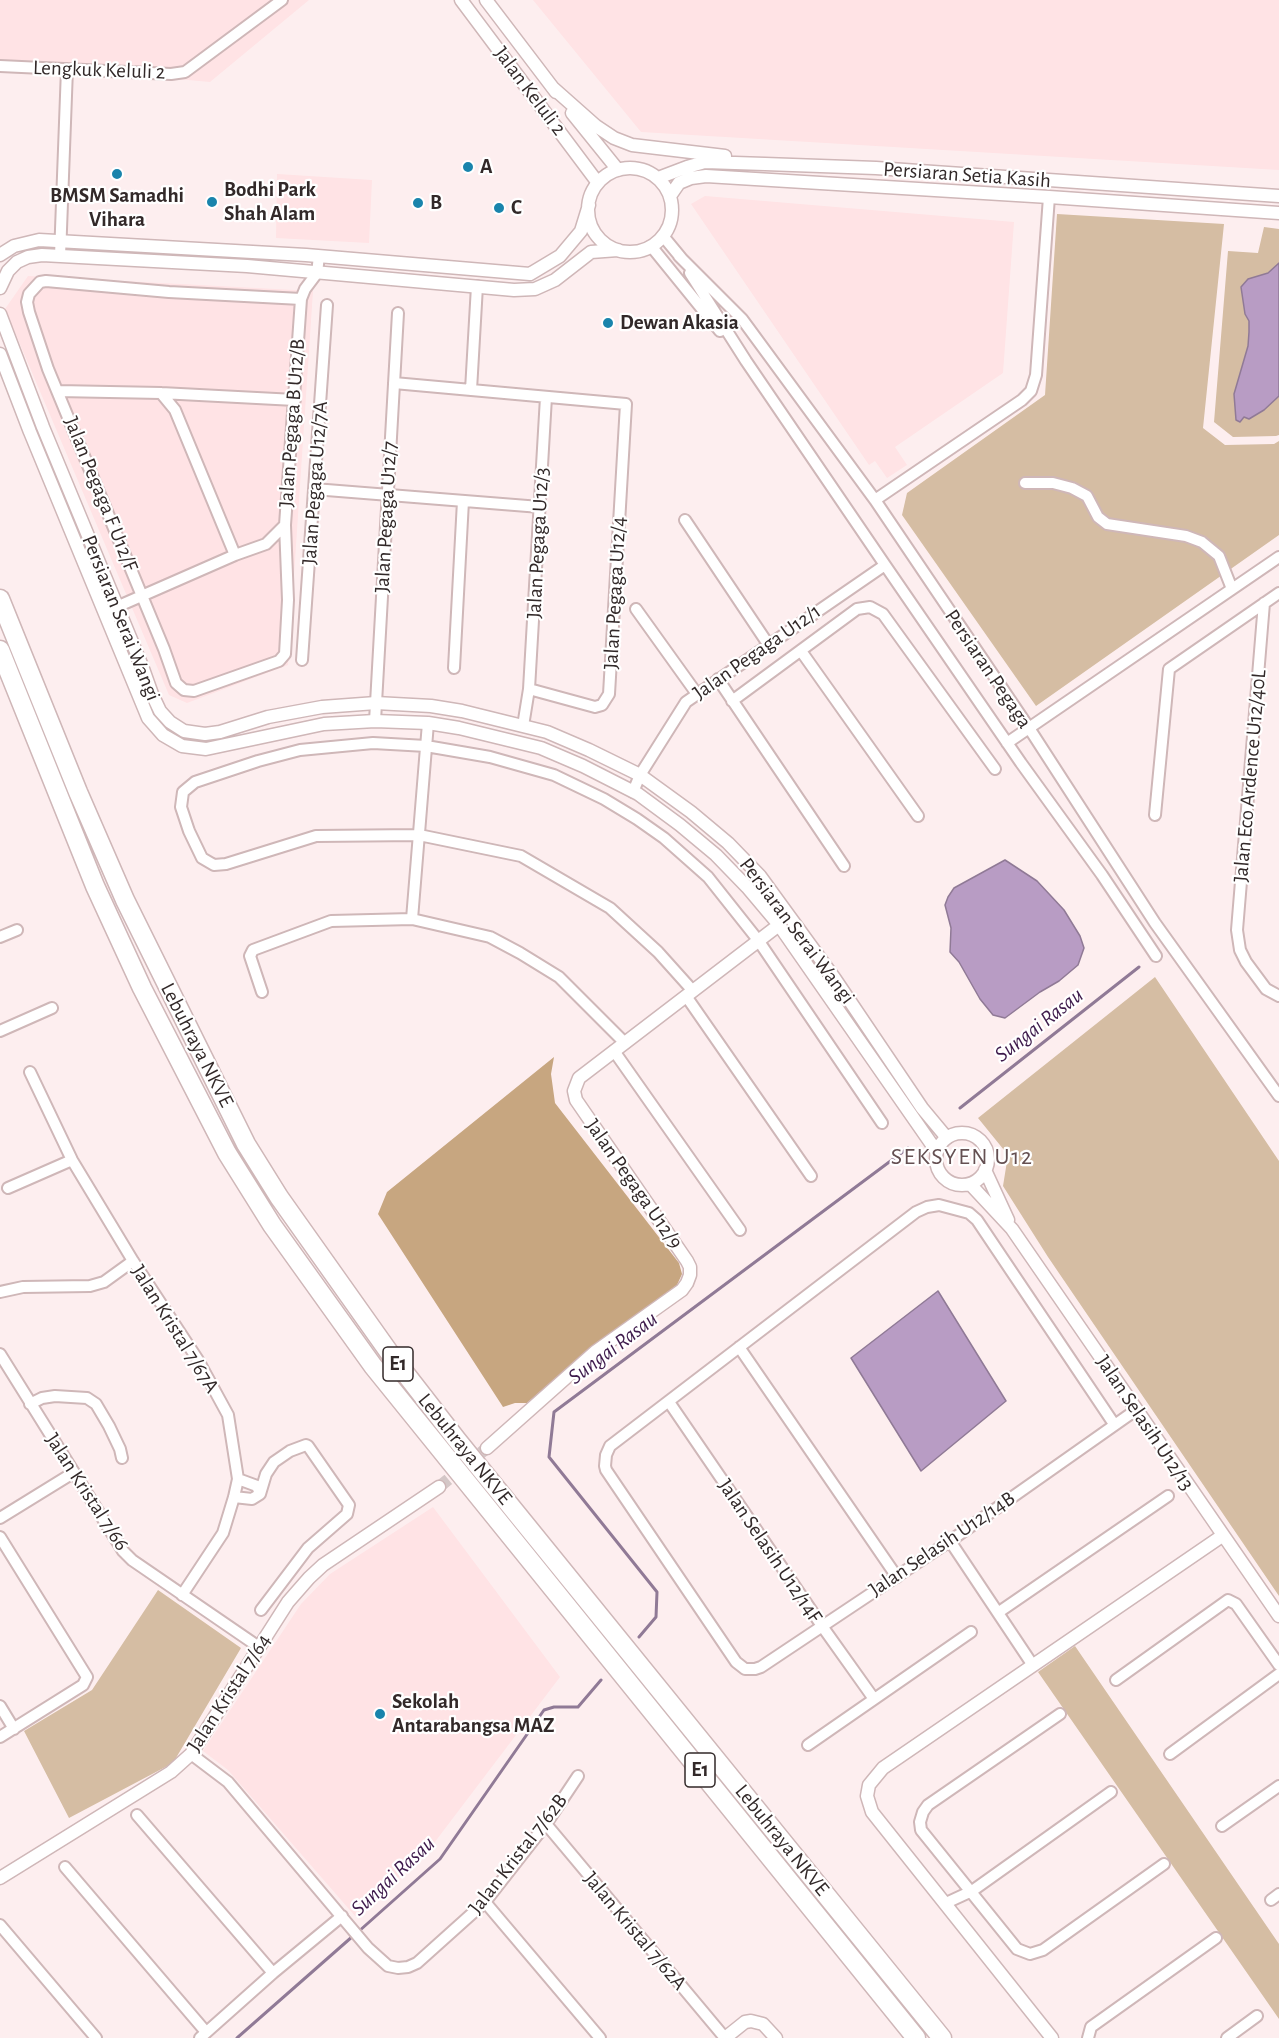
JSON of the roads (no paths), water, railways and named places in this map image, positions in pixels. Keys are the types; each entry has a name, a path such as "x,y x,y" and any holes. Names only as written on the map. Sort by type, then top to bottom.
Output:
{"highway":[{"name":"Lebuhraya NKVE","path":"0,599 78,792 125,900 246,1144 279,1197 391,1355 942,2038"},
{"name":"Lebuhraya NKVE","path":"0,650 95,886 142,988 227,1153 272,1225 372,1366 916,2038"}],"street":[{"name":"Lengkuk Keluli 2","path":"0,66 171,74 185,72 282,0"},
{"name":"Jalan Keluli 2","path":"461,0 598,183"},
{"name":"Jalan Keluli 2","path":"486,0 618,170"},
{"path":"60,256 67,69"},
{"path":"552,87 596,126 614,138 632,145 722,155 765,164"},
{"name":"Persiaran Setia Kasih","path":"658,178 705,162 876,168 1279,196"},
{"path":"0,255 14,246 39,240 319,256 530,274 553,261 581,231 592,193 598,183 618,170 633,168 646,171 658,178 670,196 672,210 670,224 663,236 651,246 629,252 618,250 607,245 592,228 589,205"},
{"name":"Persiaran Setia Kasih","path":"670,196 679,183 691,178 706,176 1048,197 1223,213 1279,213"},
{"path":"875,500 1022,400 1031,391 1036,375 1048,197"},
{"name":"Persiaran Pegaga","path":"663,236 679,256 746,361 885,565 1156,956"},
{"name":"Persiaran Pegaga","path":"651,246 746,361"},
{"path":"0,288 8,271 17,262 35,256 60,256 247,266 514,290 535,289 555,279 591,252 618,250"},
{"path":"317,273 319,256"},
{"name":"Persiaran Pegaga","path":"679,256 742,319 875,500 1029,728 1155,923 1279,1096"},
{"name":"Jalan Pegaga B U12/B","path":"105,612 235,555 266,544 285,525 301,299 305,289 317,273"},
{"name":"Jalan Pegaga F U12/F","path":"285,525 288,600 285,654 279,661 194,691 184,690 176,683 39,345 27,302 29,294 40,282 46,281 169,292 301,299"},
{"path":"471,390 477,286"},
{"name":"Jalan Pegaga U12/7A","path":"302,660 327,305"},
{"name":"Jalan Pegaga U12/7","path":"375,721 398,313"},
{"name":"Persiaran Serai Wangi","path":"0,314 42,427 152,694 160,711 170,722 184,731 206,734 268,717 322,707 376,703 431,706 462,711 547,732 640,775 691,812 728,843 760,876 835,979 922,1108 947,1138"},
{"name":"Persiaran Serai Wangi","path":"0,354 148,718 164,735 182,746 206,749 324,724 375,721 428,723 469,730 541,748 583,765 633,792 680,825 716,855 747,887 779,925 937,1152"},
{"path":"394,383 546,397"},
{"path":"58,391 161,393 295,400"},
{"path":"161,393 175,410 235,555"},
{"name":"Jalan Pegaga U12/4","path":"529,689 595,707 602,705 609,694 626,404 546,397"},
{"name":"Jalan Pegaga U12/3","path":"523,726 529,689 546,397"},
{"path":"1024,483 1053,483 1072,488 1087,496 1098,517 1107,524 1186,536 1202,542 1218,556 1232,589"},
{"path":"314,489 540,507"},
{"path":"454,668 463,501"},
{"path":"685,520 768,644"},
{"path":"1007,743 1279,557"},
{"name":"Jalan Pegaga U12/1","path":"633,792 640,775 686,702 885,565"},
{"path":"1155,815 1169,669 1279,592"},
{"name":"Jalan Eco Ardence U12/40L","path":"1264,603 1237,930 1240,950 1246,962 1266,989 1279,996"},
{"path":"732,701 857,609 870,607 883,614 995,770"},
{"path":"636,609 697,694"},
{"path":"801,651 918,816"},
{"path":"718,679 844,866"},
{"path":"412,919 428,723"},
{"path":"811,1176 689,993 658,952 610,908 521,856 419,835 316,836 220,865 207,862 202,858 189,831 181,807 183,792 195,782 300,750 373,743 426,746 490,757 554,775 604,799 664,838 708,877 759,940 882,1123"},
{"path":"261,992 250,956 253,950 331,921 412,919 490,937 559,977 620,1047 740,1230"},
{"name":"Jalan Pegaga U12/9","path":"487,1448 595,1352 682,1290 690,1275 687,1261 576,1100 574,1091 579,1078 779,925"},
{"path":"0,937 17,930"},
{"path":"0,1031 52,1008"},
{"name":"Jalan Kristal 7/67A","path":"30,1072 72,1160 134,1262 198,1360 228,1415 238,1479 234,1497 223,1533 182,1595"},
{"path":"954,1134 971,1134 979,1139 987,1153 985,1170 982,1176 970,1184 954,1184 941,1175 937,1168 937,1152 941,1144 954,1134"},
{"path":"8,1188 72,1160"},
{"name":"Jalan Selasih U12/13","path":"985,1170 1012,1229"},
{"name":"Jalan Selasih U12/13","path":"970,1184 1012,1229 1279,1616"},
{"path":"669,1402 779,1315 916,1212 939,1205 969,1213 977,1220 1114,1424"},
{"path":"0,1292 23,1287 90,1286 104,1282 134,1262"},
{"path":"739,1347 897,1576"},
{"name":"Jalan Kristal 7/66","path":"0,1354 123,1551 132,1560 259,1647"},
{"path":"30,1404 42,1398 55,1396 87,1398 96,1404 120,1449 122,1458"},
{"name":"Jalan Selasih U12/14B","path":"669,1402 610,1446 605,1460 606,1470 736,1662 745,1669 761,1668 950,1541 1136,1410"},
{"name":"Jalan Selasih U12/14F","path":"669,1402 874,1699"},
{"path":"234,1497 252,1499 260,1494 266,1474 274,1462 290,1451 306,1445 350,1505 347,1514 308,1548 261,1610"},
{"path":"0,1518 73,1473"},
{"path":"238,1479 257,1486 260,1494"},
{"name":"Jalan Kristal 7/64","path":"1,1875 171,1773 191,1754 288,1602 323,1565 439,1487"},
{"path":"999,1612 1168,1496"},
{"path":"1052,2038 872,1812 867,1796 869,1785 883,1768 1222,1536"},
{"path":"0,1537 86,1674 87,1680 83,1685 0,1737"},
{"path":"950,1541 1032,1664"},
{"path":"1116,1680 1228,1600 1236,1604 1279,1665"},
{"path":"808,1744 971,1632"},
{"path":"1170,1754 1279,1674"},
{"path":"0,1706 14,1729"},
{"path":"1060,1714 928,1805 922,1812 921,1830 1017,1949 1023,1952 1037,1953 1164,1864"},
{"name":"Jalan Kristal 7/62B","path":"191,1754 228,1782 368,1948 387,1966 398,1968 417,1963 485,1902 546,1824 578,1776"},
{"path":"1222,1826 1279,1786"},
{"path":"946,1903 972,1891 1111,1792"},
{"path":"138,1815 273,1973"},
{"name":"Jalan Kristal 7/62A","path":"546,1824 725,2038"},
{"path":"65,1867 203,2035 273,1973 345,1921"},
{"path":"485,1902 600,2038"},
{"path":"0,1924 96,2038"},
{"path":"1088,2038 1091,2027 1096,2023 1216,1938"},
{"path":"1227,2038 1257,2016"},
{"path":"725,2038 746,2022 751,2021 763,2024 776,2038"}],"waterway":[{"name":"Sungai Rasau","path":"960,1108 1139,967"},
{"name":"Sungai Rasau","path":"639,1637 656,1617 657,1592 549,1457 554,1412 908,1148"},
{"name":"Sungai Rasau","path":"358,1932 440,1859 544,1710 554,1707 578,1707 601,1680"},
{"name":"Sungai Rasau","path":"237,2038 353,1936"}],"tunnel":[{"path":"439,1487 487,1448"}],"place":[{"name":"A","path":"468,167"},
{"name":"BMSM Samadhi Vihara","path":"117,174"},
{"name":"Bodhi Park Shah Alam","path":"212,202"},
{"name":"B","path":"418,203"},
{"name":"C","path":"499,208"},
{"name":"Dewan Akasia","path":"608,323"},
{"name":"Sekolah Antarabangsa MAZ","path":"380,1714"}],"district":[{"name":"SEKSYEN U12","path":"962,1157"}]}
